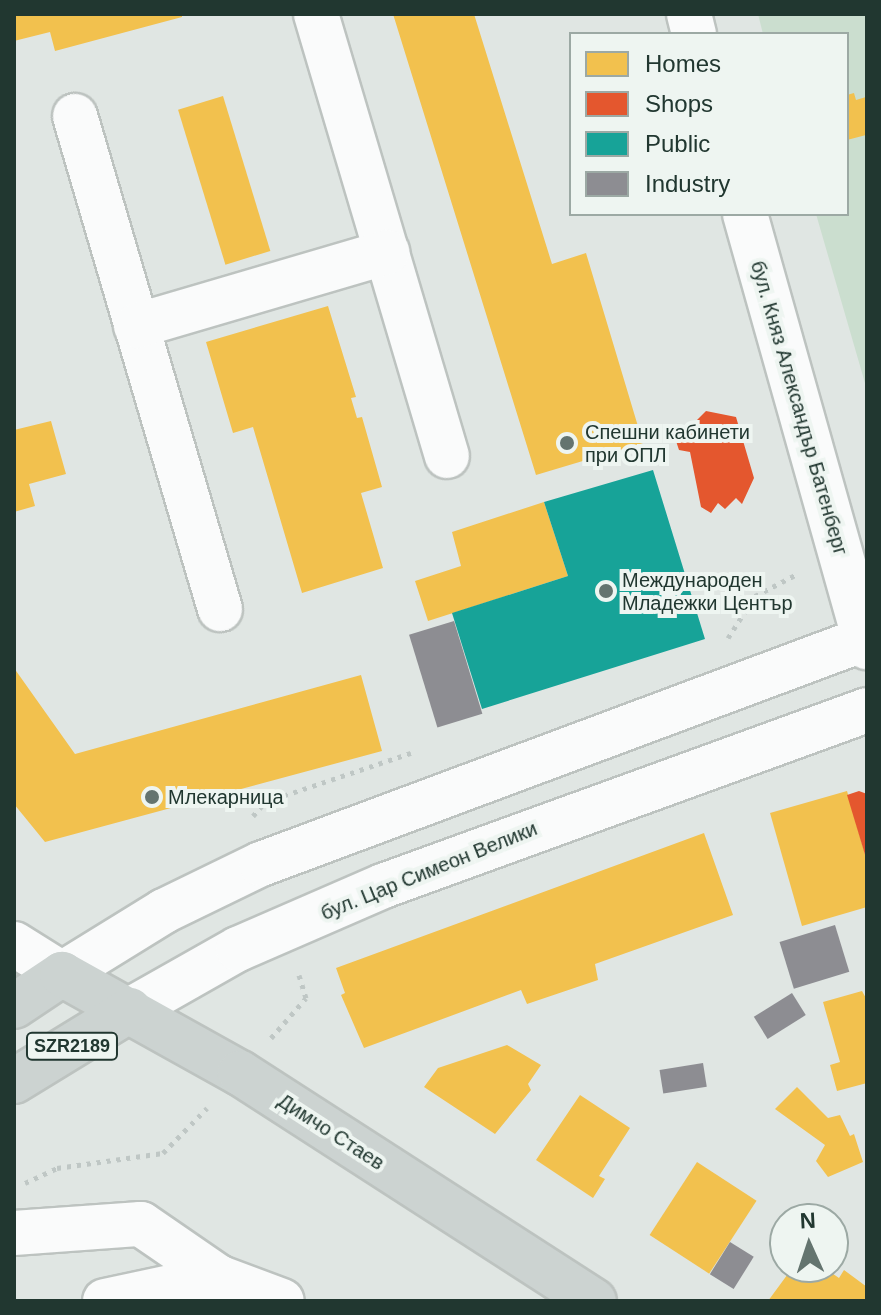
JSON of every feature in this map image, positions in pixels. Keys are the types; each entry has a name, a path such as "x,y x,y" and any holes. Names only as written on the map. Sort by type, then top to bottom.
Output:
{"main road":[{"name":"SZR2189","path":"14,1006 62,974"},
{"name":"Димчо Стаев","path":"62,974 240,1073 594,1301"},
{"name":"бул. Цар Симеон Велики","path":"14,1081 130,1010"}],"street":[{"path":"316,14 447,456"},
{"path":"75,116 220,609"},
{"name":"бул. Княз Александър Батенберг","path":"746,216 866,642"},
{"path":"136,326 387,252"},
{"name":"SZR2189","path":"62,974 164,911 261,864 866,642"},
{"name":"бул. Цар Симеон Велики","path":"130,1010 238,949 383,886 867,710"},
{"path":"14,944 62,974"},
{"path":"14,1233 141,1224 218,1277 282,1301"},
{"path":"105,1301 218,1277"}],"green space":[{"path":"758,14 867,14 867,390 817,216 849,216 849,32 762,32"}],"building: Homes":[{"path":"14,14 182,14 182,17 55,51 50,32 14,41"},
{"path":"393,14 474,14 552,264 586,253 643,443 536,475"},
{"path":"854,93 856,100 866,97 866,135 849,139 849,94"},
{"path":"223,96 270,251 225,265 178,110"},
{"path":"328,306 356,397 351,398 357,418 362,417 382,487 361,493 383,568 302,593 253,427 233,433 206,342"},
{"path":"51,421 66,474 29,484 35,506 14,512 14,430"},
{"path":"544,502 568,576 428,621 415,581 461,566 452,532"},
{"path":"14,668 75,754 361,675 382,751 45,842 14,804"},
{"path":"847,791 867,861 867,907 802,926 770,813"},
{"path":"704,833 733,915 595,964 598,980 527,1004 521,990 364,1048 341,995 345,993 336,968"},
{"path":"862,991 867,1000 867,1083 837,1091 830,1065 840,1062 823,1002"},
{"path":"507,1045 541,1065 528,1084 531,1090 495,1134 424,1087 438,1068"},
{"path":"797,1087 828,1118 840,1115 850,1136 854,1134 863,1162 828,1177 816,1161 825,1145 775,1109"},
{"path":"580,1095 630,1128 599,1176 605,1179 593,1198 536,1160"},
{"path":"697,1162 757,1201 709,1274 650,1235"},
{"path":"849,1274 867,1287 867,1301 768,1301 781,1283 849,1283"}],"building: Shops":[{"path":"706,411 736,417 754,478 742,504 736,498 725,509 718,503 711,513 701,507 690,452 679,450 676,441"},
{"path":"859,791 867,794 866,858 847,795"}],"building: Public":[{"name":"Международен Младежки Център","path":"653,470 705,639 482,709 452,613 568,576 544,502"}],"building: Industry":[{"path":"454,621 482,714 437,728 409,635"},
{"path":"835,925 849,972 794,989 780,942"},
{"path":"792,993 806,1015 768,1039 754,1017"},
{"path":"703,1063 707,1087 663,1094 660,1070"},
{"path":"730,1242 754,1257 734,1289 710,1274"}],"place":[{"name":"Спешни кабинети при ОПЛ","path":"567,443"},
{"name":"Международен Младежки Център","path":"606,591"},
{"name":"Млекарница","path":"152,797"}]}
